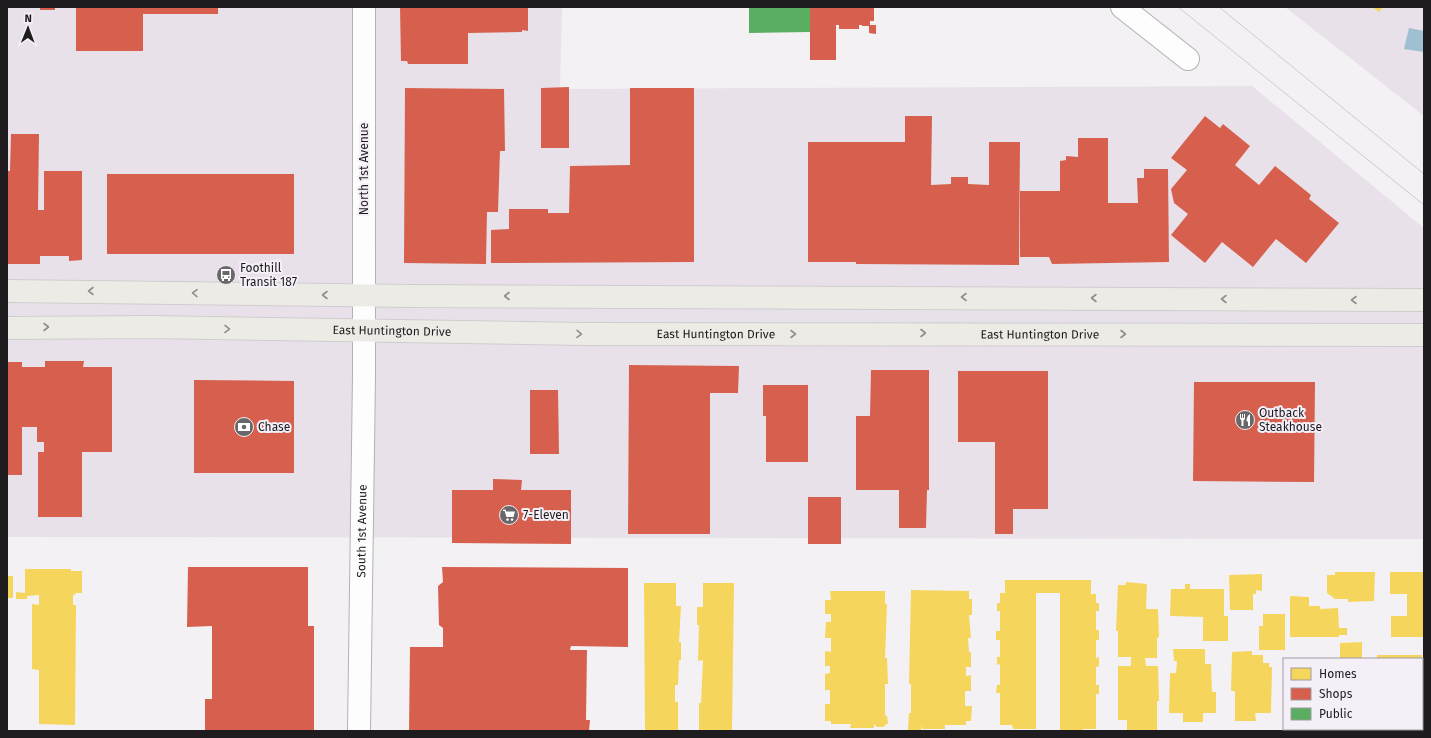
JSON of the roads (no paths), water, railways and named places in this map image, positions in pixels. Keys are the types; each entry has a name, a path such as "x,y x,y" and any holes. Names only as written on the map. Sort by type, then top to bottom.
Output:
{"main road":[{"path":"7,291 364,295 1424,300"},
{"name":"East Huntington Drive","path":"7,328 150,327 585,334 1424,335"}],"street":[{"name":"North 1st Avenue","path":"364,7 364,331"},
{"path":"1122,7 1188,59"},
{"name":"South 1st Avenue","path":"359,731 364,331"}],"water":[{"path":"1409,28 1424,31 1424,52 1404,49"}],"tram line":[{"path":"1178,7 1424,205"},
{"path":"1219,7 1424,174"}],"place":[{"name":"Foothill Transit 187","path":"226,275"},
{"name":"Outback Steakhouse","path":"1245,420"},
{"name":"Chase","path":"244,427"},
{"name":"7-Eleven","path":"509,515"}]}
